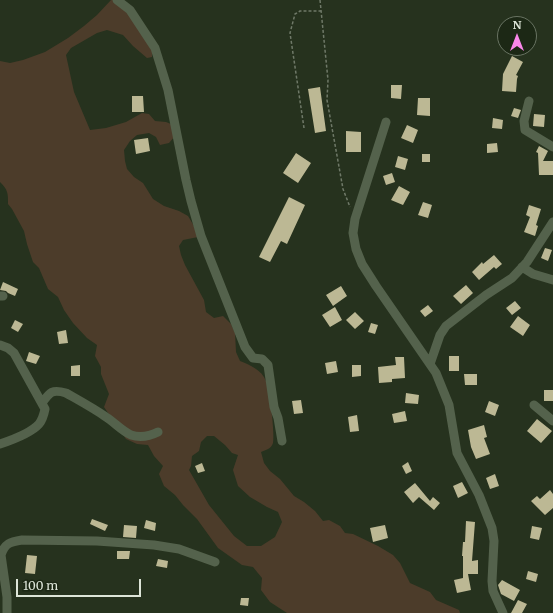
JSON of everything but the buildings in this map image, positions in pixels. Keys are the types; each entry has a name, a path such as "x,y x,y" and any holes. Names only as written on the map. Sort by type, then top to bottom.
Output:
{"street":[{"path":"117,0 130,10 155,48 168,90 186,180 201,236 245,348 253,358 262,359 268,365 274,407 278,418 282,441"},
{"path":"530,101 524,121 525,130 553,147"},
{"path":"386,122 355,219 354,233 356,249 362,264 376,286 436,373 449,405 458,453 479,495 492,528 494,541 493,591 503,613"},
{"path":"430,364 440,335 446,326 486,295 512,278 527,262 553,222"},
{"path":"522,267 533,274 553,280"},
{"path":"0,345 8,348 14,353 44,409 44,416 34,429 0,444"},
{"path":"42,403 50,393 60,391 99,412 132,435 142,437 151,436 158,432"},
{"path":"534,404 553,422"},
{"path":"7,613 7,597 1,555 7,544 13,542 22,540 97,541 154,545 179,549 215,562"}],"path":[{"path":"320,0 328,80 327,100 343,189 355,219"},
{"path":"304,128 290,33 295,14 300,11 321,11"}],"shaded area":[{"path":"111,0 115,0 130,14 152,51 152,57 147,58 123,35 107,30 97,33 71,48 66,55 74,92 90,130 106,128 126,122 142,113 149,114 155,121 171,124 175,136 169,143 160,145 156,137 149,133 137,135 130,141 124,150 127,169 134,177 143,183 153,199 164,206 188,216 194,226 198,237 183,240 179,246 185,265 204,300 206,312 214,318 223,316 231,324 235,333 236,352 240,361 259,371 264,377 268,386 272,412 273,443 271,447 261,452 264,463 294,496 315,511 323,521 329,520 340,526 345,533 353,534 393,555 400,563 410,583 430,592 436,600 459,610 460,613 287,613 270,602 261,590 262,578 253,567 242,565 218,548 197,519 175,495 164,486 159,474 163,466 154,456 148,445 137,444 126,439 104,407 109,394 101,374 101,367 95,356 97,345 87,338 73,323 64,310 58,297 48,289 39,268 33,262 24,231 8,204 7,192 5,187 0,182 0,61 10,63 45,52 68,38 97,15","holes":["207,436 214,436 232,453 238,455 233,470 238,486 250,497 278,512 282,522 275,537 261,546 247,546 234,536 209,505 189,470 192,456 199,451 201,442"]}]}
